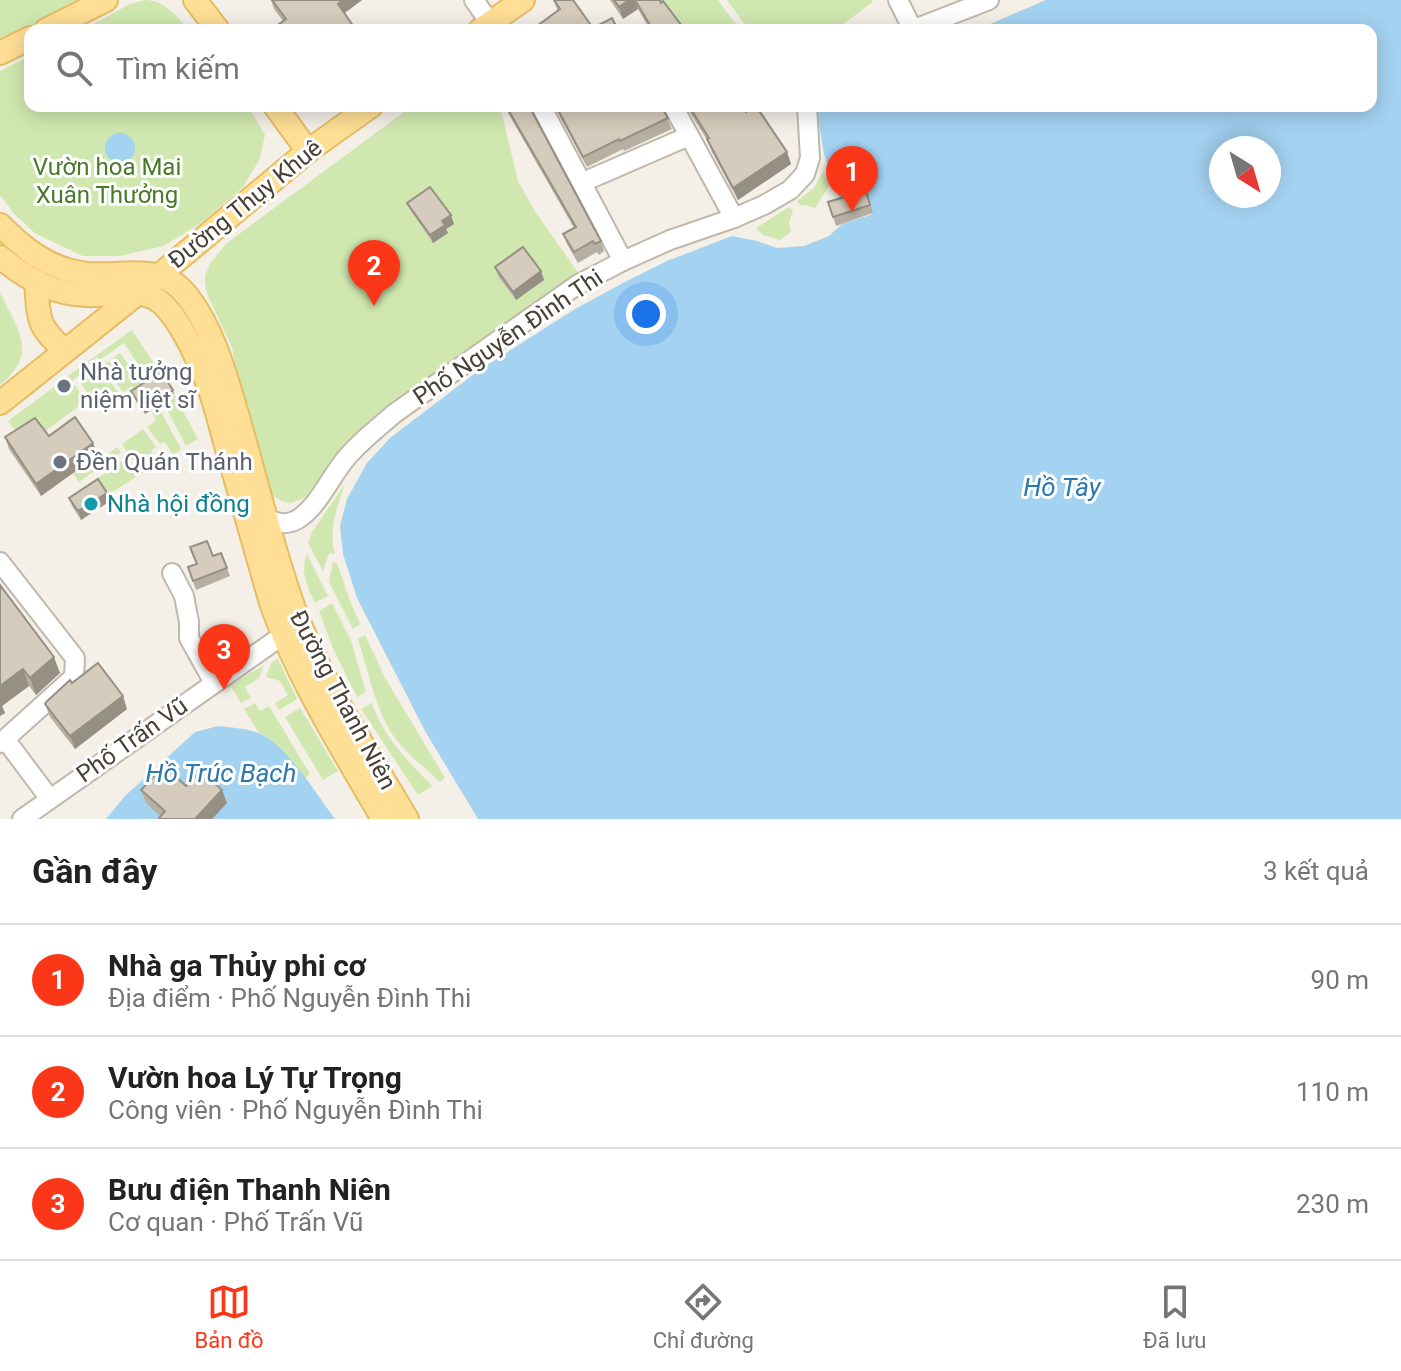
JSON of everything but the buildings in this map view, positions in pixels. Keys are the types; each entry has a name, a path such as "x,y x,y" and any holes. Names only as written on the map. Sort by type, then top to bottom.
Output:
{"main road":[{"path":"58,24 106,0"},
{"path":"195,0 213,24"},
{"path":"494,24 523,0"},
{"path":"0,53 24,41"},
{"path":"279,112 308,151"},
{"name":"Đường Thụy Khuê","path":"0,403 308,151 363,112"},
{"path":"0,225 33,255 56,266 82,274 159,275"},
{"path":"0,257 16,270 54,290 76,295 138,293"},
{"name":"Đường Thanh Niên","path":"159,275 176,284 188,298 216,348 287,590 303,630 324,674 407,819"},
{"path":"36,282 41,325 65,351"},
{"name":"Đường Thanh Niên","path":"138,293 156,299 167,308 200,363 283,635 383,819"}],"street":[{"path":"474,0 487,24"},
{"path":"898,0 910,24"},
{"path":"928,24 989,0"},
{"path":"544,112 623,261"},
{"path":"676,112 734,218"},
{"name":"Phố Nguyễn Đình Thi","path":"265,518 284,524 301,517 348,456 387,420 577,285 670,240 734,218 790,190 805,174 810,158 807,112"},
{"path":"583,182 689,136"},
{"path":"0,562 75,658 74,677 3,741 50,799"},
{"path":"172,573 184,596 189,638 214,683"},
{"name":"Phố Trấn Vũ","path":"22,819 283,635"}],"green space":[{"path":"0,0 91,0 45,24 24,24 24,35 0,47"},
{"path":"145,0 158,3 184,24 93,24 130,4"},
{"path":"657,0 718,0 736,24 675,24"},
{"path":"727,0 873,2 843,24 745,24"},
{"name":"Vườn hoa Mai Xuân Thưởng","path":"24,59 24,112 252,112 265,135 260,159 243,187 202,222 164,246 119,256 83,256 36,234 15,215 0,195 0,71"},
{"path":"404,112 501,112 518,181 577,274 342,450 304,498 291,503 275,497 266,486 232,347 207,294 205,275 211,262 227,243"},
{"path":"823,171 829,186 815,208 801,206 797,201 814,188"},
{"path":"789,207 793,211 789,222 791,232 780,240 763,235 756,228"},
{"path":"0,292 18,330 22,352 12,373 0,385"},
{"path":"132,330 162,376 151,384 124,343 100,360 97,357 94,359 97,362 72,381 68,376"},
{"path":"120,353 145,388 138,393 132,386 123,392 104,365"},
{"path":"100,368 120,395 99,409 80,382"},
{"path":"75,385 86,401 44,432 22,439 8,421 54,387 61,395"},
{"path":"174,394 198,439 186,446 163,402"},
{"path":"159,408 181,449 173,455 165,442 160,444 147,427 156,420 152,413"},
{"path":"143,429 156,447 151,451 159,463 142,474 122,444"},
{"path":"117,447 121,452 79,482 73,473 98,455 101,459"},
{"path":"125,459 136,477 106,496 89,495 84,488"},
{"path":"345,484 333,527 335,554 329,553 323,571 308,543 312,532"},
{"path":"307,554 328,596 315,603 304,573"},
{"path":"333,562 337,563 360,624 353,629 329,582"},
{"path":"332,603 351,641 366,692 357,697 334,651 319,611"},
{"path":"365,635 385,678 445,778 440,782 405,750 388,728 358,639"},
{"path":"278,659 297,699 279,710 275,703 288,695 280,681 266,677 272,662"},
{"path":"264,665 259,678 245,687 251,698 241,703 230,685"},
{"path":"255,703 260,711 269,706 310,774 305,778 271,740 259,733 244,709"},
{"path":"372,703 389,738 432,786 418,795 361,709"},
{"path":"300,708 338,771 323,780 285,717"}],"water":[{"name":"Hồ Tây","path":"1046,0 1401,0 1401,819 478,819 425,731 357,598 343,554 340,526 347,499 367,463 390,438 478,371 575,309 667,261 732,236 777,248 804,246 829,236 842,224 873,214 842,205 824,154 817,112 1377,112 1377,24 990,24"},
{"path":"120,133 126,134 134,142 134,154 126,162 120,163 114,162 106,154 105,148 106,142 114,134"},
{"name":"Hồ Trúc Bạch","path":"218,726 251,730 271,740 301,772 335,819 106,819 125,796 195,732"}],"place":[{"name":"Nhà ga Thủy phi cơ","path":"852,212"},
{"name":"Vườn hoa Lý Tự Trọng","path":"374,306"},
{"name":"Nhà tưởng niệm liệt sĩ","path":"64,386"},
{"name":"Đền Quán Thánh","path":"60,462"},
{"name":"Nhà hội đồng","path":"91,504"},
{"name":"Bưu điện Thanh Niên","path":"224,690"}]}
